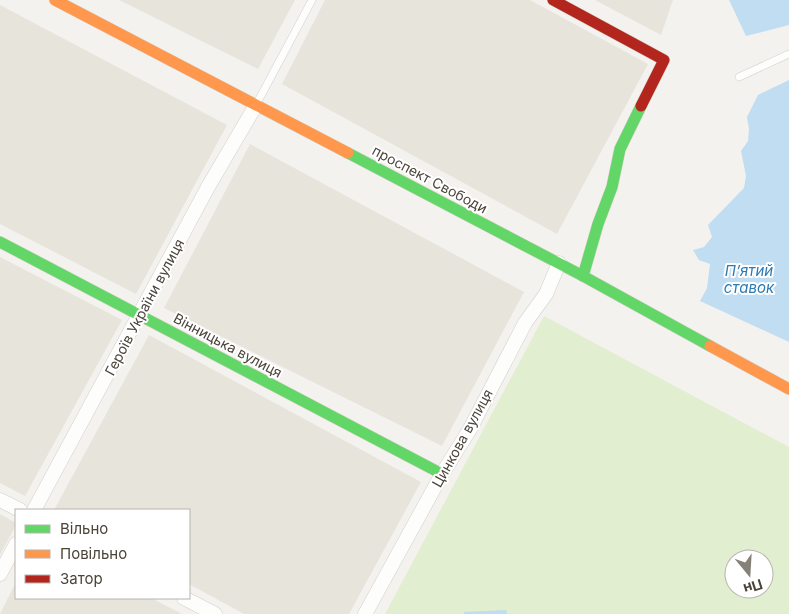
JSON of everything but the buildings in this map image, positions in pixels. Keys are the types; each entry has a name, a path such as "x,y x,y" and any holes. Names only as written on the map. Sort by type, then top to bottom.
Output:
{"street":[{"name":"проспект Свободи","path":"55,0 559,263 789,389"},
{"path":"553,0 664,60 620,149 612,187 598,224 583,276"},
{"name":"Героїв України вулиця","path":"35,509 208,186 256,105"},
{"name":"Вінницька вулиця","path":"0,242 442,474"},
{"name":"Цинкова вулиця","path":"365,614 442,474 470,429 525,323 546,294 559,263"},
{"path":"0,500 18,509"},
{"path":"0,574 15,546"},
{"path":"186,599 215,614"}],"lane":[{"path":"256,105 312,0"},
{"path":"739,77 789,54"}],"shaded area":[{"path":"119,0 295,0 258,69"},
{"path":"325,0 530,0 648,64 557,234 282,84"},
{"path":"595,0 673,0 661,35"},
{"path":"0,5 227,125 136,294 0,224"},
{"path":"250,144 524,292 442,446 164,308"},
{"path":"0,257 122,320 25,496 0,483"},
{"path":"149,335 421,482 349,614 244,614 190,585 190,509 55,509"},
{"path":"0,514 15,522 15,527 0,555"},
{"path":"15,584 15,599 153,599 182,614 0,614"}],"green space":[{"path":"544,316 789,447 789,614 385,614"}],"water":[{"path":"729,0 789,0 789,25 746,36"},
{"name":"П’ятий ставок","path":"789,80 789,342 700,301 707,288 710,264 699,260 693,250 704,247 712,237 708,225 744,188 746,176 741,151 748,141 747,117 758,95"},
{"path":"506,610 507,614 464,614 464,612"}],"traffic: fast":[{"path":"583,276 598,224 612,187 620,149 641,106"},
{"path":"348,153 583,276 710,346"},
{"path":"0,242 442,474"}],"traffic: slow":[{"path":"55,0 348,153"},
{"path":"710,346 789,389"}],"traffic: jam":[{"path":"553,0 664,60 641,106"}]}
